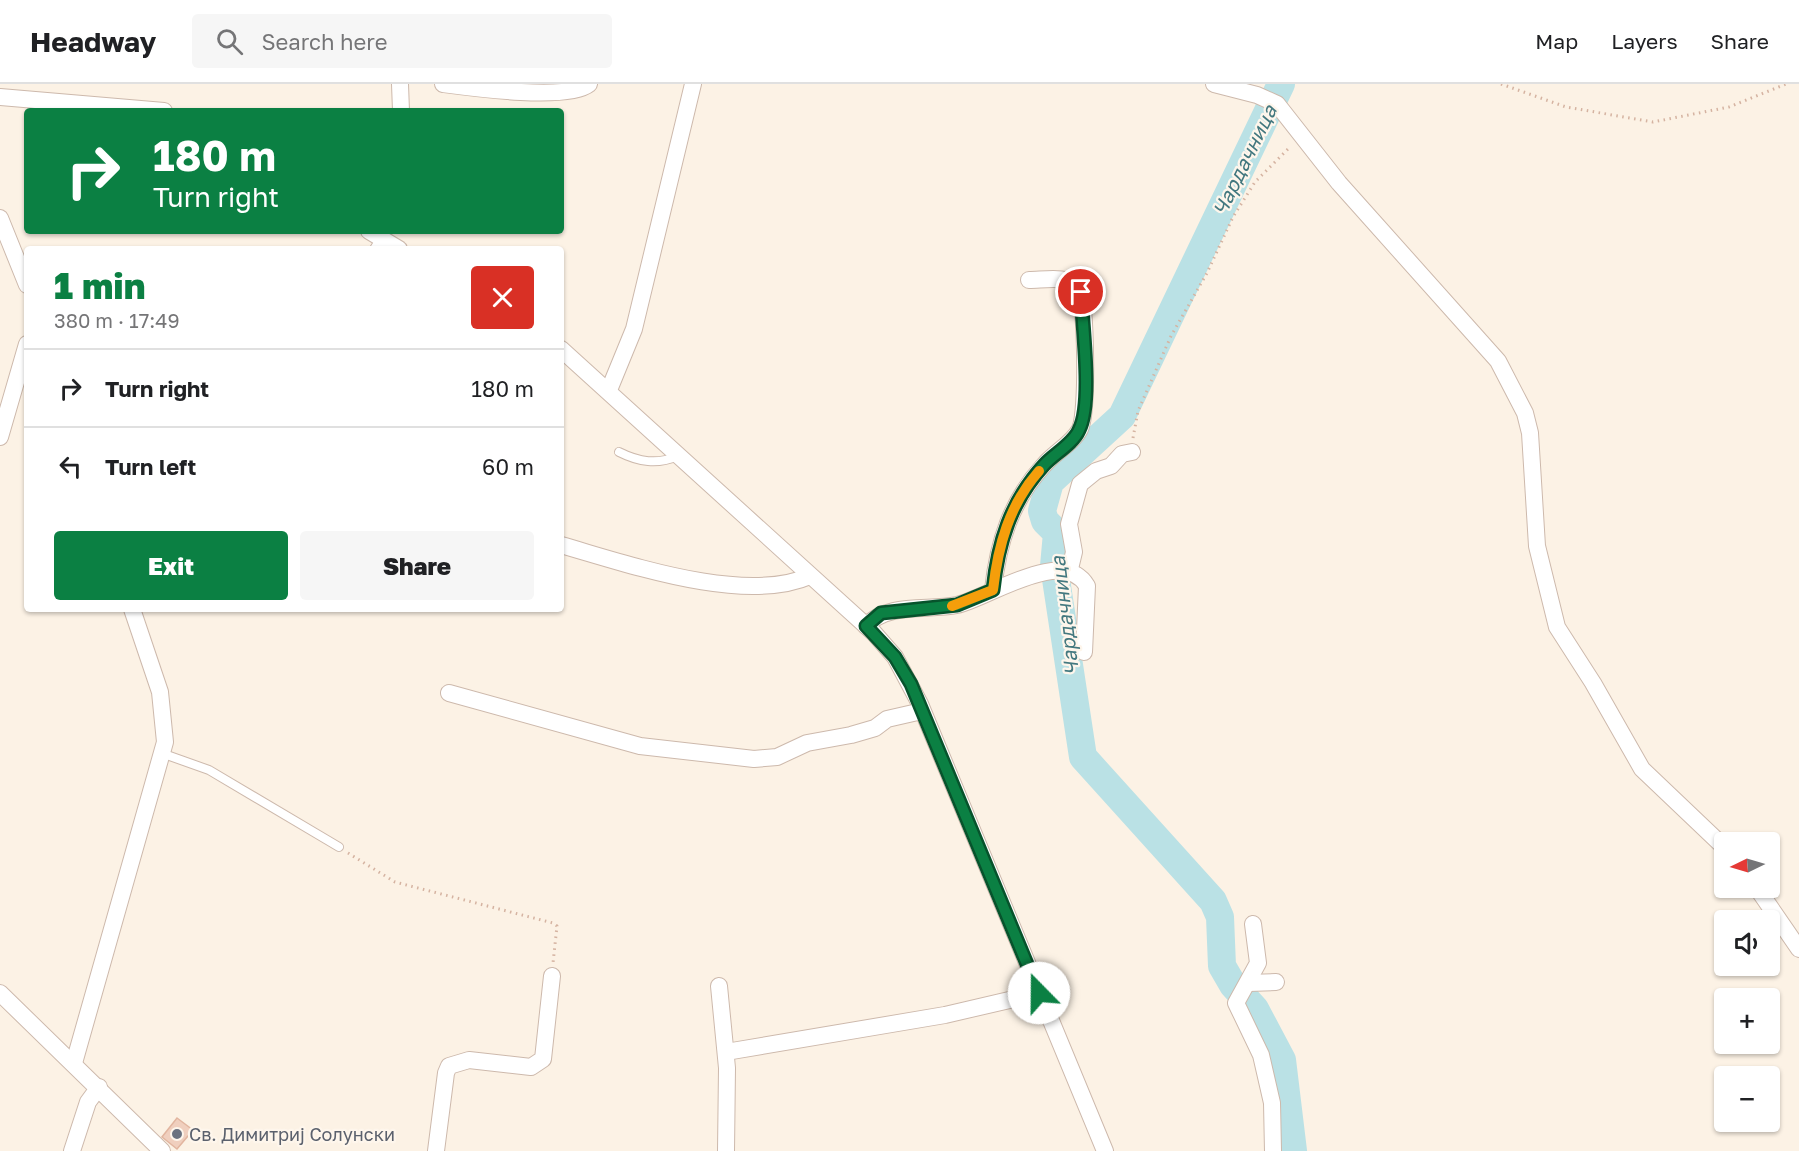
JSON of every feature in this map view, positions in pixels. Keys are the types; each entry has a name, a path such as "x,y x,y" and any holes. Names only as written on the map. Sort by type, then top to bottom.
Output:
{"street":[{"path":"400,84 401,108"},
{"path":"444,84 557,93 580,90 589,84"},
{"path":"609,390 634,329 693,84"},
{"path":"1215,84 1273,101 1301,137 1498,360 1525,413 1530,433 1537,546 1557,627 1593,683 1642,769 1714,838"},
{"path":"0,97 129,108"},
{"path":"0,218 24,278"},
{"path":"376,237 393,246"},
{"path":"993,590 997,554 1016,500 1045,464 1077,435 1083,412 1085,386 1079,287 1075,283 1061,280 1029,280"},
{"path":"564,352 609,390 678,456 866,626 895,657 922,711 1105,1151"},
{"path":"0,437 24,354"},
{"path":"1060,573 1074,552 1069,524 1080,484 1096,471 1111,466 1122,454 1132,452"},
{"path":"564,545 668,573 741,586 783,585 810,576"},
{"path":"866,626 881,613 957,605 1034,574 1078,575 1087,586 1084,652"},
{"path":"74,1063 164,754 165,729 159,692 133,612"},
{"path":"449,693 640,746 754,759 777,757 807,743 875,728 886,720 922,711"},
{"path":"1764,898 1799,949"},
{"path":"1253,924 1258,963 1243,990 1237,1010 1262,1055 1268,1079 1274,1126 1274,1151"},
{"path":"436,1151 446,1072 450,1066 469,1060 531,1067 543,1059 552,976"},
{"path":"1243,990 1276,982"},
{"path":"719,986 726,1052 726,1151"},
{"path":"0,993 99,1087 162,1151"},
{"path":"726,1052 945,1015 1039,993"},
{"path":"72,1151 88,1102 99,1087"}],"lane":[{"path":"619,452 648,462 668,461 678,456"},
{"path":"164,754 209,770 339,847"}],"path":[{"path":"1501,84 1566,107 1653,122 1729,107 1786,84"},
{"path":"1132,452 1134,427 1142,403 1171,336 1207,273 1233,218 1255,182 1301,137"},
{"path":"339,847 395,882 553,923 557,926 557,934 552,976"}],"building":[{"name":"Св. Димитриј Солунски","path":"177,1118 193,1130 177,1149 162,1137"}],"waterway":[{"name":"Чардачница","path":"1281,84 1122,416 1050,482 1042,511 1045,521 1057,533 1054,566 1083,757 1213,901 1220,917 1222,966 1233,985 1255,1009 1282,1060 1293,1151"}],"slow traffic":[{"path":"952,606 993,590 997,554 1016,500 1039,471"}],"place":[{"name":"Св. Димитриј Солунски","path":"177,1134"}],"route":[{"path":"1039,993 911,684 895,657 866,626 881,613 957,605 993,590 997,554 1016,500 1039,470 1077,435 1081,428 1085,386 1081,292"}]}
